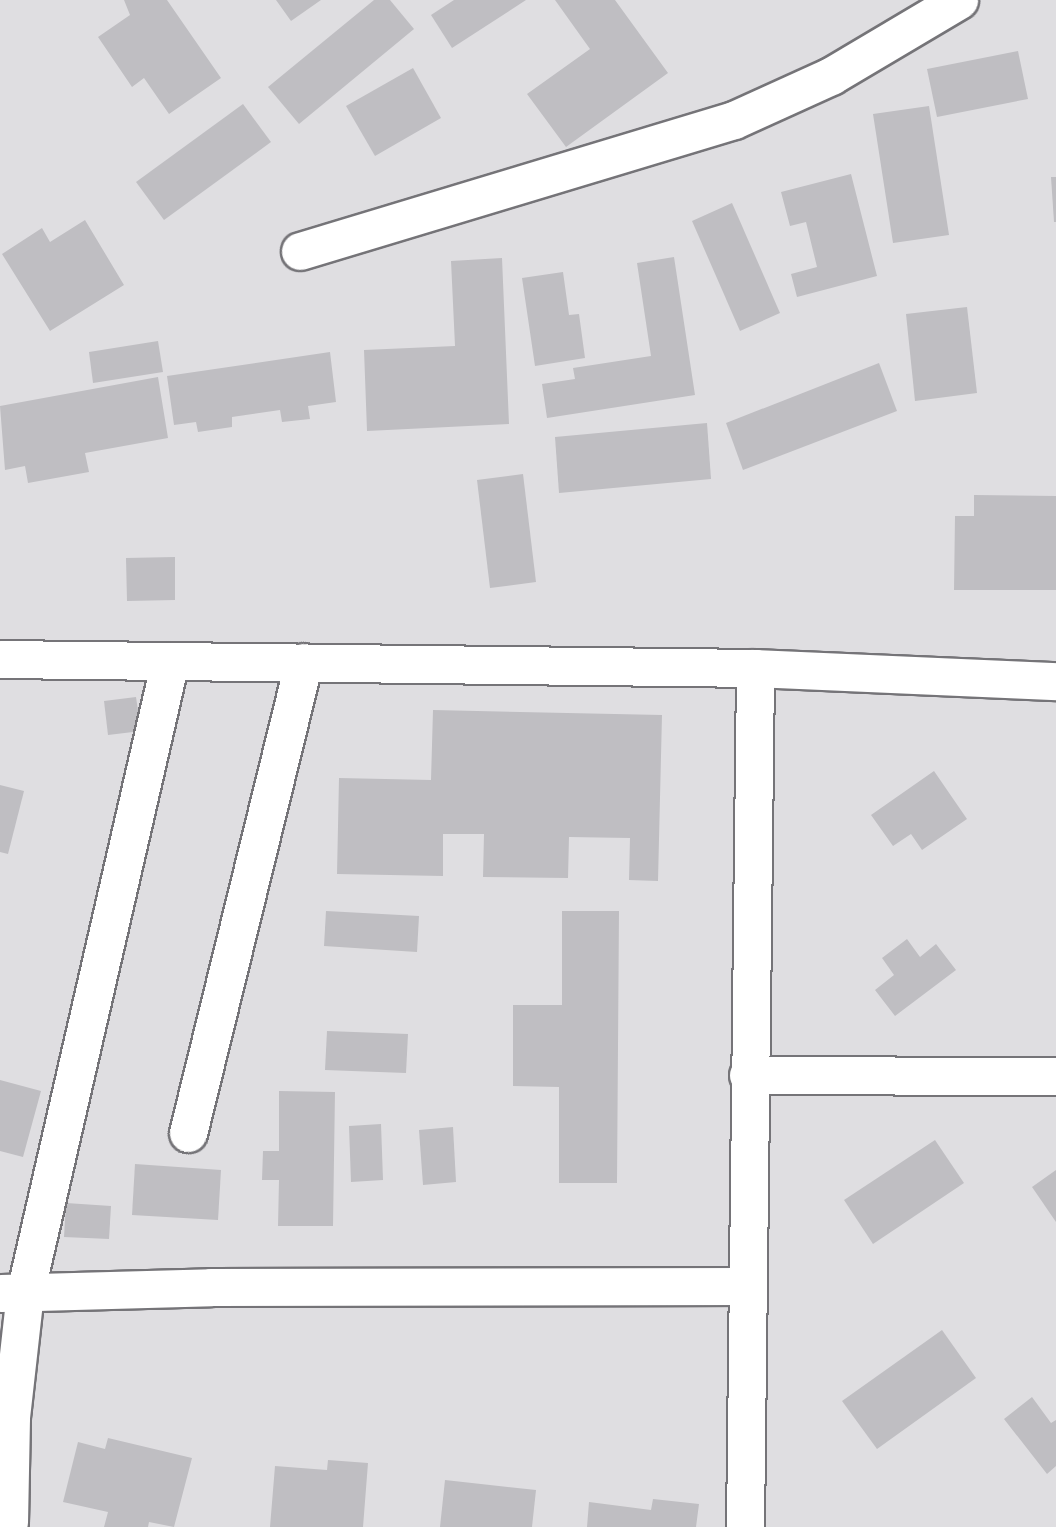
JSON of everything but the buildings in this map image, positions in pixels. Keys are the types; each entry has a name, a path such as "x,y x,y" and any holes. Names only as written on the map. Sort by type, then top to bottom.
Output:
{"street":[{"path":"300,250 733,120 831,76 959,0"},
{"path":"0,659 755,668 1056,681"},
{"path":"9,1522 13,1293 170,661"},
{"path":"188,1133 304,662"},
{"path":"746,1527 748,1074 755,668"},
{"path":"748,1074 1056,1076"},
{"path":"13,1293 211,1287 747,1286"}]}
